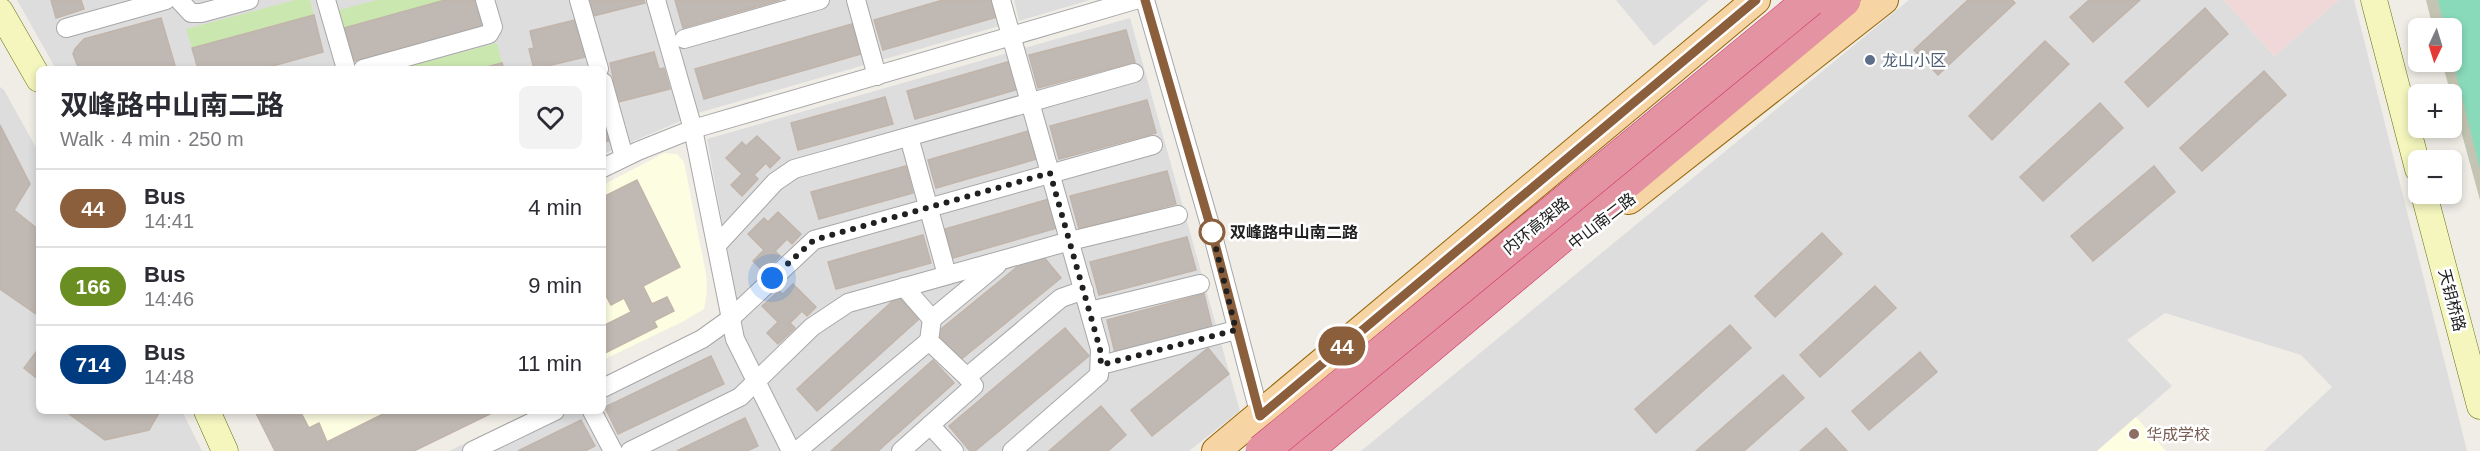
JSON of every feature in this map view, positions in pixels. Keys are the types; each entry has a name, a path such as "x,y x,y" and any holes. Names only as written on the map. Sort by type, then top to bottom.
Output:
{"highway":[{"name":"内环高架路","path":"1262,451 1810,0"},
{"name":"内环高架路","path":"1305,451 1844,0"}],"main road":[{"path":"1216,451 1756,0"},
{"name":"中山南二路","path":"1328,451 1484,313 1884,0"}],"street":[{"path":"66,28 166,0"},
{"path":"179,0 191,13 201,13 249,0"},
{"path":"374,66 489,34 493,27 485,0"},
{"path":"579,0 598,66"},
{"path":"656,0 693,129 735,339 787,449 929,341 932,319 1002,260"},
{"path":"684,39 820,0"},
{"path":"856,0 877,75"},
{"path":"1001,0 1090,311 1100,349 1101,365 1099,375 1012,451"},
{"path":"606,166 693,129 1135,0"},
{"path":"1145,0 1212,232 1260,416 1282,451"},
{"path":"2374,0 2413,150"},
{"path":"331,1 345,66"},
{"path":"0,11 36,74"},
{"path":"717,245 775,182 794,169 1134,73"},
{"path":"606,93 624,157"},
{"path":"909,137 947,275"},
{"path":"606,387 687,348 730,319 814,240 1153,145"},
{"name":"天钥桥路","path":"2427,204 2480,406"},
{"path":"630,451 740,397 812,327 848,303 1070,241 1178,215"},
{"path":"1090,311 1200,284"},
{"path":"904,287 932,319"},
{"path":"966,377 1061,298 1084,290"},
{"path":"1101,365 1236,330"},
{"path":"901,451 974,386 929,341"},
{"path":"208,414 225,451"},
{"path":"476,450 549,414"},
{"path":"594,414 614,451"},
{"path":"930,425 954,451"}],"shaded area":[{"path":"17,0 646,0 681,121 606,153 606,66 54,66"},
{"path":"666,0 996,0 1003,25 698,113"},
{"path":"1014,0 1090,0 1019,21"},
{"path":"1616,0 1709,0 1654,46"},
{"name":"龙山小区","path":"1909,0 2224,0 2274,56 2339,0 2354,0 2467,451 2264,451 2332,387 2301,355 2165,313 2127,340 2172,386 2097,451 1361,451"},
{"path":"2224,0 2339,0 2274,56"},
{"path":"2426,0 2474,0 2480,24 2480,200 2462,135 2462,84 2448,84 2445,72 2462,72 2462,18 2430,18"},
{"path":"1130,18 1240,411 1189,451 449,451 526,414 606,414 606,376 710,325 735,293 707,139"},
{"path":"0,87 4,90 36,148 36,414 184,414 202,451 0,451"},
{"path":"664,153 677,154 684,162 706,274 707,292 704,309 606,359 606,183"},
{"path":"256,414 490,414 414,451 275,451"},
{"name":"华成学校","path":"2136,417 2166,451 2097,451"}],"green space":[{"path":"296,0 310,0 314,15 192,48 186,29"},
{"path":"377,0 445,0 344,28 339,10"},
{"path":"2438,0 2480,0 2480,169 2462,97 2462,84 2459,84 2456,72 2462,72 2462,18 2442,18"},
{"path":"497,43 502,63 490,66 410,66"}],"building":[{"path":"51,0 81,0 84,9 56,18"},
{"path":"445,0 476,0 483,26 354,61 344,28"},
{"path":"585,0 644,0 645,3 589,17"},
{"path":"675,0 780,0 683,28"},
{"path":"943,0 992,0 997,17 883,50 874,20"},
{"path":"1968,0 2012,0 2015,3 1938,75 1914,50"},
{"path":"2089,0 2140,0 2093,42 2070,17"},
{"path":"2205,8 2228,34 2148,107 2125,82"},
{"path":"314,15 323,52 273,66 197,66 192,48"},
{"path":"161,18 175,66 78,66 73,54 84,39"},
{"path":"575,20 579,37 585,35 590,56 547,66 533,66 529,49 534,48 530,31"},
{"path":"852,24 861,54 704,99 695,69"},
{"path":"1126,30 1135,62 1038,88 1029,55"},
{"path":"2045,41 2069,64 1992,140 1969,116"},
{"path":"654,52 659,69 664,68 670,89 614,103 608,82 614,81 610,63"},
{"path":"1011,61 1019,89 915,119 907,91"},
{"path":"2264,71 2286,95 2202,171 2180,148"},
{"path":"885,97 893,124 798,150 791,123"},
{"path":"1147,100 1156,133 1059,159 1050,126"},
{"path":"2100,103 2123,128 2043,201 2020,177"},
{"path":"606,120 607,120 612,140 606,141"},
{"path":"0,125 30,184 14,210 36,228 36,314 0,289"},
{"path":"1032,130 1040,158 936,188 928,160"},
{"path":"757,136 780,158 770,168 766,163 754,175 758,179 742,196 731,185 742,174 726,158 742,142 746,146"},
{"path":"906,166 913,193 819,219 811,192"},
{"path":"2154,166 2175,192 2093,261 2071,236"},
{"path":"1167,171 1176,204 1079,229 1070,196"},
{"path":"637,180 680,267 643,286 652,304 667,297 674,311 654,321 657,327 606,352 606,324 631,312 624,298 611,305 606,296 606,196"},
{"path":"1049,199 1057,228 953,258 945,229"},
{"path":"778,212 801,234 792,244 787,239 775,251 780,256 764,272 753,261 764,250 748,234 764,218 768,222"},
{"path":"1822,233 1842,254 1775,317 1755,296"},
{"path":"923,235 931,263 836,289 828,262"},
{"path":"1187,237 1196,270 1099,295 1090,262"},
{"path":"1038,250 1061,278 959,361 936,333"},
{"path":"793,284 816,307 807,316 802,311 790,323 795,328 778,344 767,333 778,322 762,306 779,291 783,294"},
{"path":"1875,286 1896,308 1820,377 1800,355"},
{"path":"1204,294 1212,327 1115,353 1107,320"},
{"path":"898,296 919,319 817,411 797,389"},
{"path":"1730,325 1751,348 1656,433 1635,409"},
{"path":"1065,328 1089,356 975,451 970,451 949,426"},
{"path":"1208,348 1229,374 1152,436 1131,410"},
{"path":"36,352 36,378 24,368"},
{"path":"1920,352 1937,372 1869,430 1852,411"},
{"path":"711,356 724,384 618,434 606,407"},
{"path":"933,360 954,383 878,451 831,451"},
{"path":"1783,375 1804,398 1744,451 1696,451"},
{"path":"1101,406 1126,435 1108,451 1049,451"},
{"path":"69,414 158,414 149,430 105,440"},
{"path":"256,414 302,414 309,428 319,423 327,442 383,414 490,414 414,451 275,451"},
{"path":"745,418 758,446 747,451 677,451"},
{"path":"581,420 595,446 585,451 518,451"},
{"path":"1826,428 1847,451 1800,451"}],"bus line":[{"name":"44","path":"1145,0 1212,232 1260,416 1756,0"}],"place":[{"name":"龙山小区","path":"1870,60"},
{"name":"双峰路中山南二路","path":"1212,232"},
{"name":"华成学校","path":"2134,434"}],"route":[{"path":"772,278 814,240 1050,173 1100,349 1101,365 1236,330 1212,232"}]}
